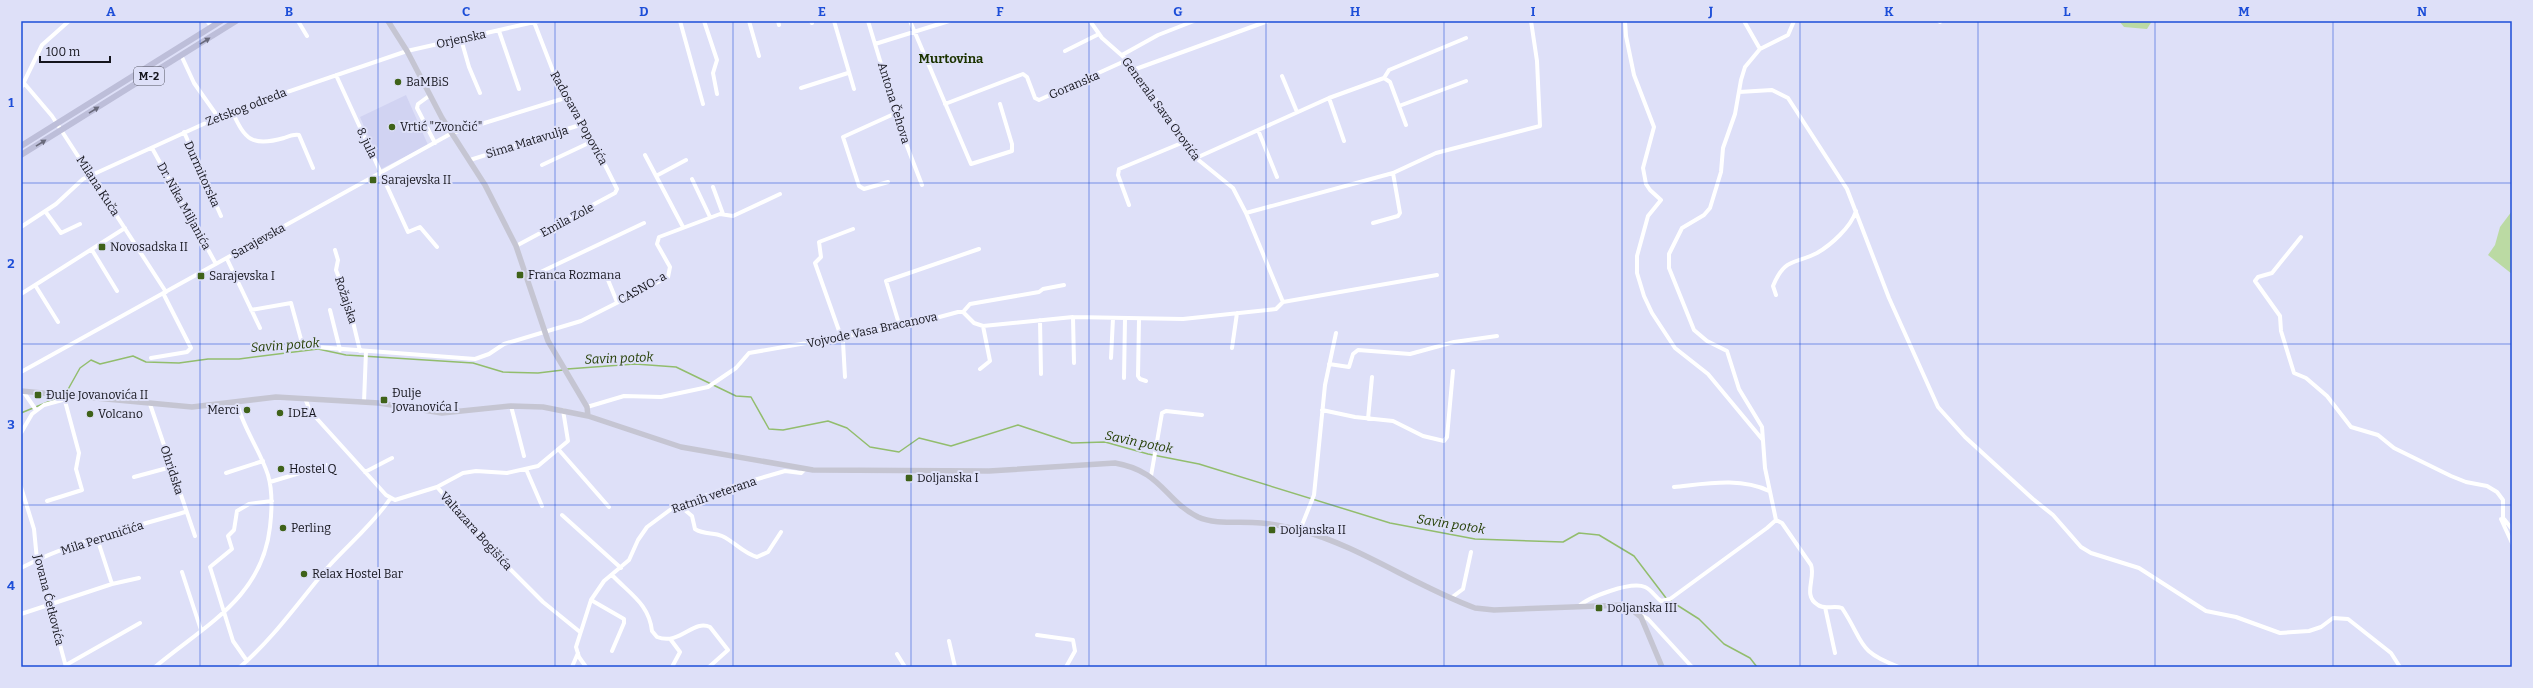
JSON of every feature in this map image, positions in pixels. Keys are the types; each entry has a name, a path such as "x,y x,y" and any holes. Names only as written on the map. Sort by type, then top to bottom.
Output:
{"main road":[{"name":"M-2","path":"21,146 221,21"},
{"name":"M-2","path":"21,155 236,21"}],"street":[{"path":"21,88 42,45 70,21"},
{"path":"207,21 212,27"},
{"path":"298,21 307,36"},
{"path":"388,21 407,51 429,96 470,160 516,246 528,278 545,333 562,365 588,407 588,416"},
{"path":"680,21 703,104"},
{"path":"704,21 717,60 713,73 717,94"},
{"path":"749,21 759,56"},
{"path":"834,21 848,73 854,89"},
{"name":"Antona Čehova","path":"868,21 896,113 922,185"},
{"path":"910,21 968,161 975,165 1012,151 1012,144 1000,104"},
{"path":"875,44 914,30 949,21"},
{"name":"Generala Sava Orovića","path":"1090,21 1099,34 1127,60 1175,125 1184,142 1196,158 1230,184 1246,213 1283,302"},
{"path":"1122,54 1158,35 1194,21"},
{"path":"1133,70 1268,21"},
{"path":"1246,213 1393,173 1436,153 1540,126 1535,47 1531,21"},
{"path":"1625,21 1628,48 1634,76 1654,126 1643,168 1646,184 1661,200 1648,216 1637,256 1637,273 1644,296 1652,313 1675,348 1708,374 1762,439"},
{"path":"1744,21 1760,49"},
{"path":"1776,520 1762,439 1762,427 1739,388 1727,351 1707,341 1694,330 1668,262 1671,247 1682,228 1704,215 1710,208 1721,172 1723,148 1735,114 1745,67 1760,49 1788,35 1794,21"},
{"name":"Orjenska","path":"407,51 536,22"},
{"name":"Radosava Popovića","path":"536,22 556,81 593,141 616,186 616,191"},
{"path":"499,31 519,89"},
{"path":"1065,51 1099,34"},
{"path":"1196,158 1329,98 1384,78 1389,70 1466,38"},
{"path":"461,40 480,93"},
{"name":"Zetskog odreda","path":"21,227 67,195 79,182 184,132 232,111 407,51"},
{"path":"181,56 194,83 218,117"},
{"name":"Goranska","path":"945,104 1023,74 1028,78 1035,98 1039,100 1127,60"},
{"path":"801,88 848,73"},
{"name":"8. jula","path":"336,75 408,232 420,227 437,247"},
{"path":"1282,76 1298,112"},
{"path":"1384,78 1389,80 1406,125"},
{"path":"1399,106 1466,81"},
{"name":"Milana Kuča","path":"24,83 57,123 125,228 165,293 191,348 187,352 151,358"},
{"path":"1740,92 1772,90 1785,95 1838,172 1856,211 1889,298 1939,409 1965,437 2032,500 2053,515 2080,547 2091,553 2138,568 2206,611 2236,617 2280,632 2310,631 2321,627 2333,618 2348,619 2391,653 2400,667"},
{"path":"429,96 418,104 417,108 435,143"},
{"name":"Sarajevska","path":"21,372 452,133 566,98"},
{"path":"1329,98 1344,141"},
{"path":"232,111 242,132 252,140 269,142 299,135 313,168"},
{"path":"888,182 864,189 859,186 843,137 896,113"},
{"name":"Sima Matavulja","path":"470,160 582,124"},
{"path":"1258,130 1277,177"},
{"name":"Durmitorska","path":"184,132 221,216"},
{"path":"542,165 593,141"},
{"path":"1129,205 1118,175 1119,169 1184,142"},
{"name":"Dr. Nika Miljanića","path":"152,148 216,264"},
{"path":"645,155 683,227"},
{"path":"656,176 686,160"},
{"path":"1373,223 1398,216 1400,213 1393,173"},
{"path":"692,179 710,217"},
{"path":"713,187 724,214"},
{"name":"Emila Zole","path":"516,246 616,191"},
{"name":"CASNO-a","path":"251,310 290,302 302,345 360,351 366,355 475,359 484,356 504,344 545,333 580,321 669,275 670,267 657,244 657,239 710,217 724,214 733,216 780,194"},
{"path":"45,211 60,232 65,232 80,224"},
{"path":"1776,295 1773,286 1789,263 1817,252 1849,227 1856,211"},
{"path":"528,278 644,223"},
{"path":"21,294 125,228"},
{"path":"845,376 841,338 815,263 821,257 819,242 853,228"},
{"path":"2301,237 2272,273 2258,277 2255,281 2280,316 2281,331 2294,373 2306,378 2327,396 2351,427 2378,435 2394,448 2445,474 2463,481 2482,484 2492,488 2503,500 2503,518 2500,521 2512,543"},
{"path":"900,327 886,281 979,249"},
{"path":"92,250 117,291"},
{"name":"Rožajska","path":"335,250 338,260 336,270 348,301 360,351"},
{"path":"227,259 260,328"},
{"path":"606,275 617,302"},
{"path":"963,312 977,325 983,326 1073,317 1139,320 1183,319 1279,308 1283,302 1437,275"},
{"path":"35,285 58,322"},
{"name":"Vojvode Vasa Bracanova","path":"588,407 624,396 661,397 708,387 736,368 747,354 900,327 963,312 970,304 1039,292 1043,289 1064,285"},
{"path":"330,310 340,350"},
{"path":"1232,348 1237,313"},
{"path":"1073,317 1074,363"},
{"path":"1111,358 1113,318"},
{"path":"1124,378 1125,319"},
{"path":"1040,320 1041,374"},
{"path":"1139,320 1138,376 1140,379 1146,381"},
{"path":"980,369 990,361 983,326"},
{"path":"1300,530 1314,495 1322,410 1329,364 1336,333"},
{"path":"1329,364 1349,367 1353,354 1358,350 1410,354 1454,342 1497,336"},
{"path":"364,402 366,355"},
{"path":"1322,410 1368,419 1392,421 1428,438 1446,440 1452,371"},
{"path":"1368,419 1372,377"},
{"path":"22,391 79,395 150,404 192,407 236,403 276,397 364,402 450,413 511,406 543,407 588,416 681,447 805,469 843,472 989,471 1109,462 1133,467 1151,476 1187,510 1198,517 1208,520 1262,523 1300,530 1389,568 1451,598 1484,610 1577,608 1622,604 1648,619 1692,667"},
{"path":"22,391 30,400 35,409"},
{"path":"21,433 35,409 44,405 65,401 79,395"},
{"path":"240,667 247,662 390,499 310,411 305,398"},
{"path":"47,501 82,490 76,468 79,453 65,401"},
{"path":"155,667 223,614 249,586 263,560 268,542 272,501 270,482 263,461 236,403"},
{"name":"Ohridska","path":"150,404 185,512 195,536"},
{"path":"511,406 524,456"},
{"path":"437,487 463,474 476,471 507,473 526,469 542,463 568,441 563,410"},
{"path":"1151,476 1162,413 1166,411 1202,415"},
{"path":"559,450 609,507"},
{"path":"365,472 392,458"},
{"path":"226,473 263,461"},
{"path":"270,482 326,465"},
{"path":"134,477 171,467"},
{"path":"526,469 542,506"},
{"name":"Ratnih veterana","path":"572,667 578,654 576,647 591,600 604,581 629,560 638,540 648,527 667,510 785,472 801,473 805,469"},
{"path":"1674,487 1715,483 1750,483 1770,490"},
{"name":"Jovana Ćetkovića","path":"21,487 34,529 37,560 48,605 66,666"},
{"name":"Valtazara Bogišića","path":"390,499 398,499 437,487 522,582 556,614 580,632"},
{"path":"247,662 235,646 223,614 211,564 232,549 228,536 235,528 234,520 237,511 249,504 272,501"},
{"path":"679,506 692,516 695,529 706,534 721,536 735,546 758,557 768,552 781,532"},
{"name":"Mila Peruničića","path":"21,568 37,560 97,538 185,512"},
{"path":"562,515 621,568"},
{"path":"2503,518 2512,529"},
{"path":"1577,608 1610,591 1636,586 1646,588 1659,600 1668,600 1768,528 1776,520"},
{"path":"1776,520 1782,523 1813,570 1810,594 1818,605 1842,608 1863,647 1880,660 1900,667"},
{"path":"97,538 112,584"},
{"path":"1451,598 1463,589 1471,552"},
{"path":"182,572 201,630"},
{"path":"612,575 645,607 652,622 652,631 655,635 671,640 680,652 672,667"},
{"path":"21,614 112,584 139,578"},
{"path":"591,600 624,619 624,623 612,651"},
{"path":"1825,607 1835,653"},
{"path":"1639,614 1662,667"},
{"path":"66,666 140,623"},
{"path":"671,640 699,625 710,627 728,650 709,667"},
{"path":"1037,635 1073,640 1075,651 1066,667"},
{"path":"949,641 955,667"},
{"path":"578,654 586,667"},
{"path":"897,654 905,667"}],"shaded area":[{"name":"Vrtić \"Zvončić\"","path":"406,95 428,145 379,170 365,139 368,136 360,117"}],"green space":[{"path":"2119,21 2152,21 2147,29 2124,27"},
{"path":"2512,211 2512,274 2488,255 2495,245 2500,227"}],"waterway":[{"name":"Savin potok","path":"66,393 80,368 91,360 100,364 133,356 146,362 179,363 208,359 239,359 318,349 346,355 473,363 503,372 538,373 563,370"},
{"name":"Savin potok","path":"567,369 635,364 676,367 736,396 751,397 769,429 783,430 828,421 847,428 870,447 899,452 919,438 951,446 1018,425 1072,443 1105,442 1148,454 1199,464 1390,523 1475,539 1563,542 1579,533 1599,535 1634,556 1666,598"},
{"name":"Savin potok","path":"21,413 60,397"},
{"name":"Savin potok","path":"1669,600 1699,619 1724,644 1750,658 1757,667"}],"place":[{"name":"BaMBiS","path":"398,82"},
{"name":"Vrtić \"Zvončić\"","path":"392,127"},
{"name":"Sarajevska II","path":"373,180"},
{"name":"Novosadska II","path":"102,247"},
{"name":"Franca Rozmana","path":"520,275"},
{"name":"Sarajevska I","path":"201,276"},
{"name":"Đulje Jovanovića II","path":"38,395"},
{"name":"Đulje Jovanovića I","path":"384,400"},
{"name":"Merci","path":"247,410"},
{"name":"IDEA","path":"280,413"},
{"name":"Volcano","path":"90,414"},
{"name":"Hostel Q","path":"281,469"},
{"name":"Doljanska I","path":"909,478"},
{"name":"Perling","path":"283,528"},
{"name":"Doljanska II","path":"1272,530"},
{"name":"Relax Hostel Bar","path":"304,574"},
{"name":"Doljanska III","path":"1599,608"}],"district":[{"name":"Murtovina","path":"951,58"}]}
